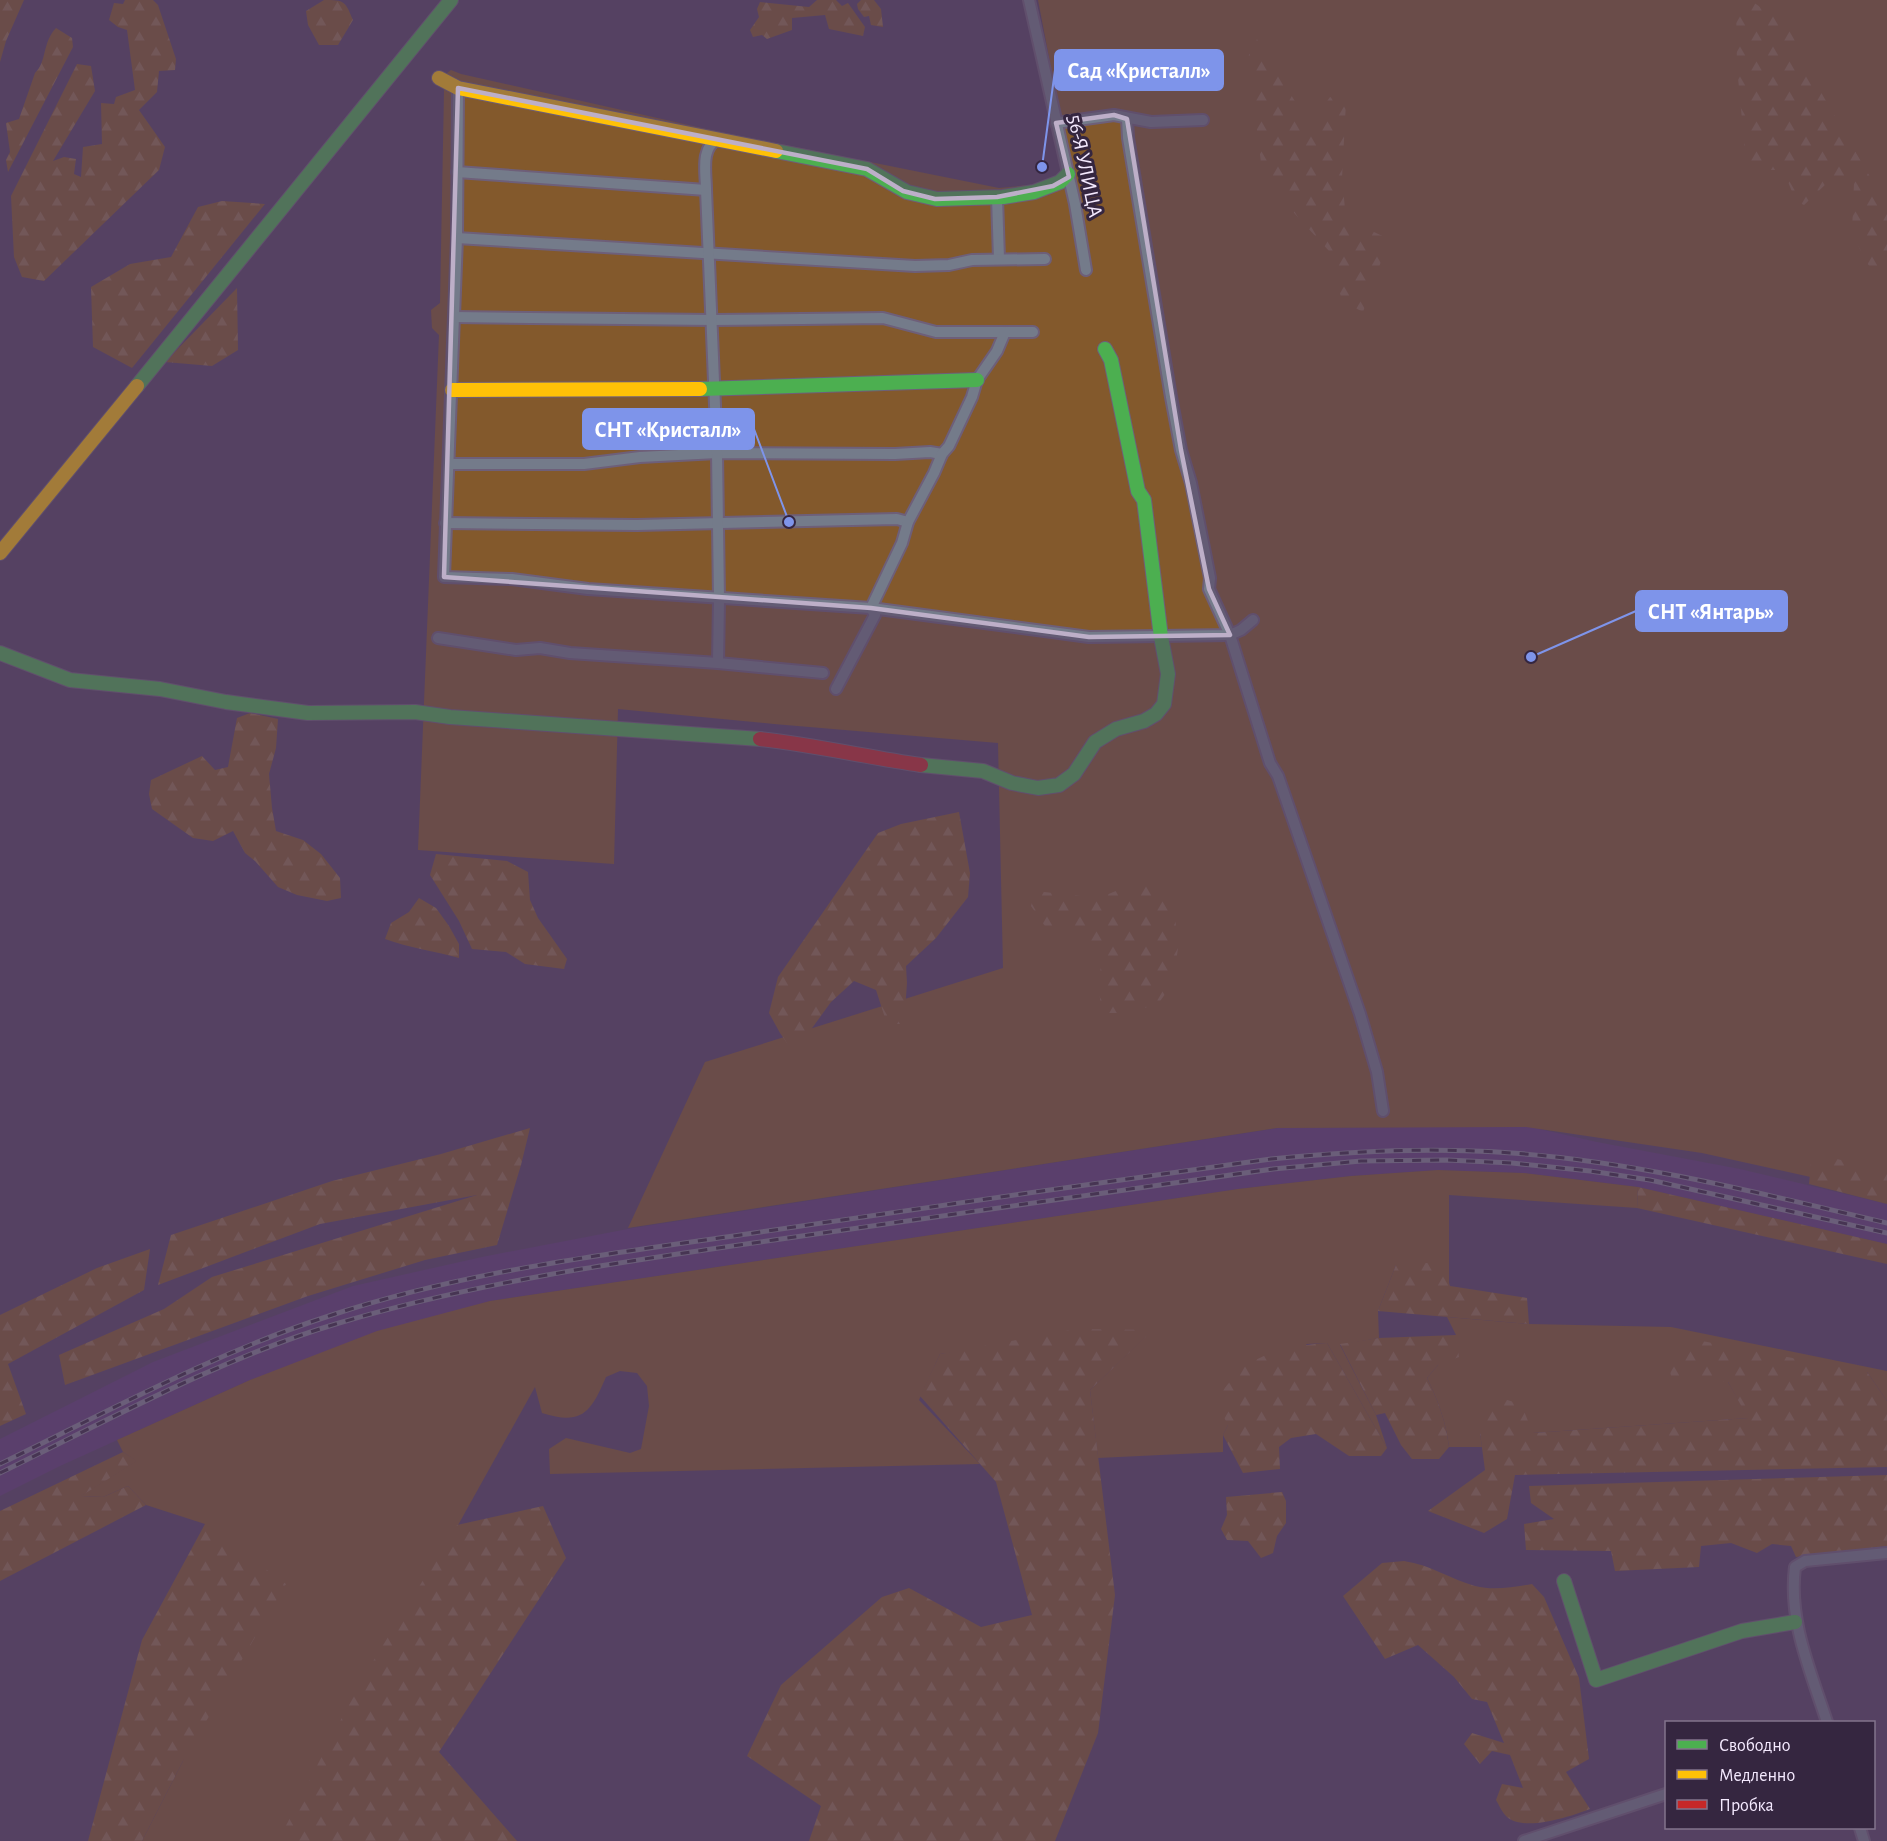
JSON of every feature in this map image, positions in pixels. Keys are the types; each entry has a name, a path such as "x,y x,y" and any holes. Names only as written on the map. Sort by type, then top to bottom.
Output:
{"street":[{"path":"0,553 451,0"},
{"name":"56-Я УЛИЦА","path":"1029,0 1068,174 1086,270"},
{"path":"439,78 458,88 867,169 903,191 934,199 1026,194 1053,186 1064,180 1068,174"},
{"path":"458,88 457,238 444,577 512,579 588,589 871,608 1089,637 1230,634 1241,630 1253,620"},
{"path":"1056,123 1114,116 1151,122 1203,120"},
{"path":"1127,119 1128,138 1181,450 1191,483 1210,578 1209,589 1230,634 1270,763 1278,776 1360,1014 1377,1072 1383,1111"},
{"path":"718,139 711,143 706,152 717,453 720,599 718,663"},
{"path":"457,172 706,190"},
{"path":"997,197 999,259"},
{"path":"457,238 915,266 949,265 972,260 1045,259"},
{"path":"454,317 713,320 883,318 936,332 1033,332"},
{"path":"871,608 902,543 908,522 942,454 949,446 972,397 977,380 997,351 1005,332"},
{"path":"0,653 70,680 160,689 226,702 308,713 415,712 450,717 752,738 806,744 838,752 931,767 984,771 1012,783 1038,789 1059,785 1069,778 1081,764 1089,748 1103,735 1144,721 1156,714 1164,704 1168,674 1161,637 1144,500 1138,491 1111,360 1105,349"},
{"path":"452,390 714,389 977,380"},
{"path":"449,464 584,464 640,457 717,453 895,454 930,452 942,454"},
{"path":"445,523 637,525 897,519 908,522"},
{"path":"836,689 875,615 871,608"},
{"path":"438,638 516,650 540,648 570,653 823,673"},
{"path":"1827,1721 1795,1622 1795,1567 1805,1560 1887,1553"},
{"path":"1564,1581 1596,1680 1742,1630 1795,1622"},
{"path":"1524,1841 1665,1794"}],"highlighted area":[{"path":"458,88 867,169 903,191 935,199 997,197 1053,186 1069,177 1056,123 1114,115 1127,119 1181,450 1209,589 1230,635 1089,637 871,608 444,577"}],"shaded area":[{"path":"1526,1126 1740,1169 1887,1204 1887,1244 1638,1187 1523,1173 1438,1170 1351,1176 1238,1189 490,1301 250,1380 60,1466 0,1496 0,1439 153,1362 353,1286 482,1257 633,1228 1278,1128"}],"green space":[{"path":"0,0 24,0 6,41 0,62"},
{"path":"125,0 153,0 158,5 176,59 175,70 159,71 157,92 139,110 165,147 159,170 44,281 22,277 14,257 11,196 77,64 91,66 95,91 53,161 64,157 76,159 74,174 81,177 83,147 102,144 101,103 114,104 116,97 135,90 127,30 109,20 114,3 123,4"},
{"path":"324,0 336,0 343,3 353,20 338,45 319,45 308,25 306,11"},
{"path":"817,0 836,0 842,6 848,3 865,27 863,36 829,29 825,15 792,18 792,30 767,39 762,35 753,37 750,30 759,17 757,9 760,2 809,7"},
{"path":"861,0 874,0 881,9 883,27 871,25 869,16 864,17 857,4"},
{"path":"1038,0 1887,0 1887,1194 1702,1153 1526,1127 1277,1128 628,1228 705,1062 1003,968 998,743 618,709 614,864 418,850 439,335 432,328 431,310 440,303 444,91 442,77 451,70 711,130 999,188 1050,183 1074,188"},
{"path":"1750,0 1769,13 1791,22 1797,51 1887,206 1887,273 1878,276 1866,262 1852,232 1854,183 1828,182 1804,205 1796,201 1783,170 1752,170 1746,162 1737,67 1736,5"},
{"path":"56,28 72,38 73,47 8,172 6,160 10,152 6,123 19,119 48,40"},
{"path":"1255,36 1310,126 1330,97 1346,102 1342,178 1346,219 1389,239 1363,312 1342,301 1329,251 1263,179 1248,58"},
{"path":"222,201 265,204 132,368 93,347 91,287 130,264 171,257 198,207"},
{"path":"237,288 238,350 212,366 165,362"},
{"path":"250,713 278,719 276,748 269,774 276,831 303,840 321,854 340,878 341,898 327,901 297,895 278,887 245,853 233,831 213,841 193,838 152,809 149,794 151,780 202,756 215,770 228,767 237,718"},
{"path":"959,812 970,873 968,897 936,938 906,966 904,1024 887,1024 876,990 854,981 831,1002 794,1053 769,1013 778,977 878,833 901,824"},
{"path":"436,854 507,861 528,872 530,900 538,918 567,959 564,969 525,964 506,952 472,949 459,921 430,875"},
{"path":"1135,883 1155,883 1175,916 1178,948 1173,983 1158,1004 1127,1013 1102,1013 1098,984 1102,961 1097,952 1086,940 1074,933 1047,929 1031,906 1035,891 1099,898"},
{"path":"419,898 436,908 449,926 459,944 459,958 385,939 391,923 409,912"},
{"path":"530,1128 497,1245 425,1260 308,1296 65,1385 59,1355 164,1309 212,1277 477,1195 320,1224 158,1285 171,1235 332,1181 441,1154"},
{"path":"1812,1153 1887,1171 1887,1204 1809,1184"},
{"path":"1438,1170 1523,1173 1638,1187 1637,1208 1449,1195 1449,1286 1396,1265 1378,1311 1379,1338 1340,1345 1376,1415 1387,1448 1327,1343 1307,1344 1228,1425 1223,1435 1223,1452 1098,1458 1090,1390 1152,1330 940,1354 919,1400 980,1464 550,1474 549,1449 566,1438 630,1453 641,1449 649,1406 647,1386 637,1373 620,1371 606,1377 590,1407 576,1417 567,1418 542,1413 535,1387 282,1841 142,1841 183,1761 205,1524 146,1505 128,1486 103,1497 80,1496 136,1461 123,1452 117,1440 250,1380 377,1331 490,1301 1238,1189 1351,1176"},
{"path":"1638,1187 1887,1244 1887,1264 1637,1208"},
{"path":"150,1249 144,1290 8,1364 26,1414 0,1426 0,1315 97,1268"},
{"path":"1442,1262 1450,1286 1527,1298 1529,1324 1378,1311 1396,1265"},
{"path":"1447,1317 1529,1324 1671,1327 1887,1371 1887,1401 1867,1372 1728,1382 1749,1418 1533,1433 1480,1433 1482,1447 1449,1447 1441,1411 1427,1378 1438,1365 1456,1335"},
{"path":"1076,1329 1153,1330 1090,1390 1115,1595 1098,1733 1055,1841 809,1841 821,1806 747,1756 781,1685 882,1597 909,1588 981,1627 1032,1615 996,1482 920,1396 940,1354"},
{"path":"1456,1335 1459,1357 1438,1365 1427,1378 1441,1411 1449,1447 1439,1459 1412,1459 1401,1445 1385,1413 1376,1415 1340,1344 1379,1338"},
{"path":"1702,1341 1867,1372 1887,1401 1887,1467 1515,1475 1507,1519 1484,1533 1428,1511 1485,1470 1480,1433 1490,1395 1521,1404 1533,1433 1748,1418 1728,1382 1671,1376 1668,1361"},
{"path":"1327,1343 1387,1448 1381,1456 1349,1456 1316,1434 1291,1438 1279,1447 1280,1469 1243,1473 1223,1435 1228,1425 1215,1400 1232,1379 1252,1362 1294,1347"},
{"path":"123,1452 137,1461 81,1496 103,1497 128,1486 146,1505 0,1581 0,1511"},
{"path":"1887,1475 1887,1546 1796,1557 1791,1546 1772,1544 1757,1553 1731,1543 1701,1546 1699,1567 1615,1571 1611,1551 1526,1550 1524,1524 1554,1519 1531,1503 1529,1486"},
{"path":"1282,1492 1286,1501 1286,1523 1277,1536 1273,1553 1261,1558 1248,1541 1227,1540 1221,1529 1227,1515 1226,1497"},
{"path":"543,1506 566,1558 439,1752 517,1841 278,1841 361,1681 457,1525"},
{"path":"205,1524 286,1584 183,1761 142,1841 88,1841 142,1640"},
{"path":"1404,1561 1482,1587 1504,1588 1532,1584 1544,1597 1579,1678 1589,1759 1566,1772 1590,1809 1560,1819 1535,1823 1513,1821 1506,1816 1496,1800 1502,1784 1523,1788 1510,1755 1492,1751 1480,1764 1464,1744 1472,1733 1504,1743 1487,1702 1472,1699 1454,1677 1418,1645 1385,1659 1343,1596 1382,1563"}],"railway":[{"path":"0,1464 163,1384 247,1346 332,1315 434,1287 486,1275 590,1257 1271,1159 1421,1150 1482,1151 1559,1157 1701,1180 1887,1223"},
{"path":"0,1473 166,1391 252,1354 339,1323 446,1295 664,1256 1273,1169 1361,1161 1447,1160 1512,1163 1590,1171 1650,1180 1887,1233"}],"traffic: fast":[{"path":"137,386 451,0"},
{"path":"776,151 867,169 907,192 937,199 1003,197 1034,192 1060,182 1068,174"},
{"path":"921,765 983,771 1012,783 1038,788 1059,785 1074,774 1095,742 1116,729 1144,721 1156,714 1164,704 1168,674 1161,637 1144,500 1138,491 1111,360 1105,349"},
{"path":"700,389 977,380"},
{"path":"0,653 70,680 160,689 226,702 308,713 415,712 450,717 760,739"},
{"path":"1564,1581 1596,1680 1742,1631 1795,1622"}],"traffic: slow":[{"path":"439,78 458,88 776,151"},
{"path":"0,553 137,386"},
{"path":"452,390 700,389"}],"traffic: jam":[{"path":"760,739 921,765"}],"place":[{"name":"Сад «Кристалл»","path":"1042,167"},
{"name":"СНТ «Кристалл»","path":"789,522"},
{"name":"СНТ «Янтарь»","path":"1531,657"}]}
